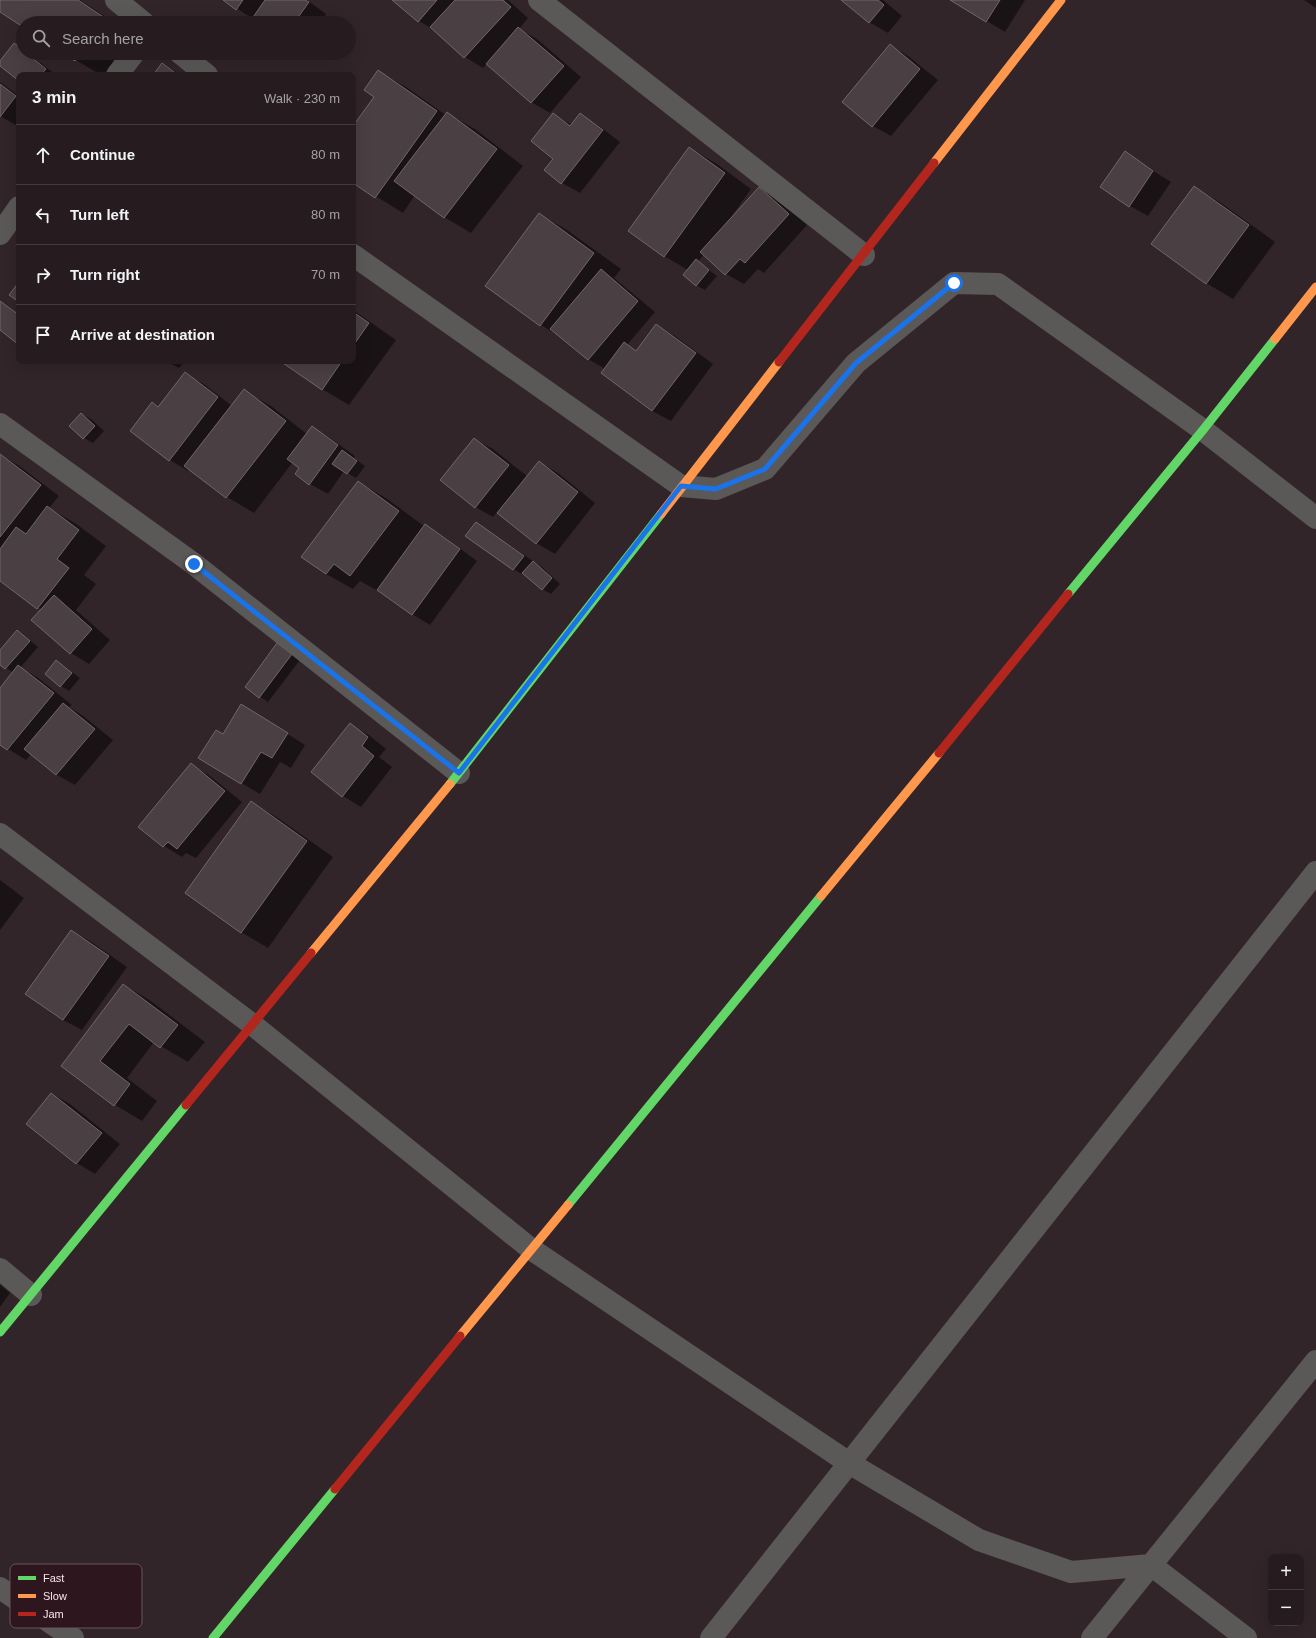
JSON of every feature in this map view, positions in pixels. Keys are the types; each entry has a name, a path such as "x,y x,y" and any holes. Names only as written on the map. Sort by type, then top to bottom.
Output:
{"street":[{"path":"539,0 864,255"},
{"path":"0,1332 459,773 681,486 864,255 1061,0"},
{"path":"123,2 137,16"},
{"path":"119,72 129,60"},
{"path":"189,60 203,72"},
{"path":"0,234 16,211"},
{"path":"356,257 681,486 716,489 765,469 856,363 954,283 998,284 1203,430 1316,518"},
{"path":"213,1638 1203,430 1316,287"},
{"path":"0,424 194,564 459,773"},
{"path":"0,834 252,1025 531,1249 849,1463 979,1540 1071,1572 1151,1565 1246,1638"},
{"path":"711,1638 1316,872"},
{"path":"0,1269 31,1295"},
{"path":"1092,1638 1316,1361"},
{"path":"0,1588 10,1595"},
{"path":"58,1628 73,1638"}],"building":[{"path":"0,0 78,0 102,16 16,16 16,22 0,12"},
{"path":"223,0 243,0 236,10"},
{"path":"265,0 305,0 309,2 299,16 254,16"},
{"path":"392,0 437,0 418,22"},
{"path":"455,0 503,0 511,7 464,58 430,27"},
{"path":"841,0 878,0 884,5 869,23"},
{"path":"950,0 1000,0 986,22"},
{"path":"518,27 564,66 531,103 486,64"},
{"path":"14,43 16,45 16,60 35,60 46,69 44,72 16,72 16,79 0,66 0,61"},
{"path":"890,44 920,69 872,127 842,102"},
{"path":"162,63 174,72 155,72"},
{"path":"378,70 437,111 375,198 356,185 356,122 374,97 364,90"},
{"path":"0,84 16,96 0,117"},
{"path":"447,112 497,149 444,218 394,181"},
{"path":"553,113 570,126 580,113 603,130 561,184 544,170 553,159 531,141"},
{"path":"689,147 725,173 664,257 628,231"},
{"path":"1125,151 1153,171 1129,207 1100,187"},
{"path":"1194,186 1249,225 1206,284 1151,244"},
{"path":"759,187 789,214 745,263 740,259 725,275 700,252"},
{"path":"539,213 594,253 540,326 485,286"},
{"path":"696,259 709,270 696,286 683,275"},
{"path":"601,269 638,301 588,360 550,329"},
{"path":"16,286 16,300 9,295"},
{"path":"0,301 16,313 16,343 0,330"},
{"path":"356,314 369,323 356,342"},
{"path":"656,324 696,353 652,411 601,373 624,342 636,351"},
{"path":"284,364 340,364 322,390"},
{"path":"185,372 218,397 169,461 130,431 152,402 158,407"},
{"path":"244,389 286,421 226,498 184,466"},
{"path":"81,413 95,426 83,439 69,426"},
{"path":"312,426 338,445 309,485 295,474 299,468 287,459"},
{"path":"474,438 509,465 475,508 440,480"},
{"path":"342,450 357,461 347,474 332,464"},
{"path":"0,454 41,485 0,537"},
{"path":"539,461 578,492 536,544 497,513"},
{"path":"358,481 399,511 350,576 334,564 326,574 301,557"},
{"path":"47,506 79,530 57,559 69,568 37,609 0,581 0,549 16,527 26,534"},
{"path":"476,522 524,556 513,570 465,536"},
{"path":"425,524 460,549 412,615 377,590"},
{"path":"533,561 552,578 542,590 522,573"},
{"path":"54,595 92,629 70,654 31,620"},
{"path":"17,630 30,641 5,669 0,665 0,650"},
{"path":"277,643 292,654 259,698 245,687"},
{"path":"56,660 72,673 60,687 45,674"},
{"path":"18,665 54,693 7,750 0,745 0,688"},
{"path":"63,703 95,729 56,775 24,749"},
{"path":"241,704 288,733 272,758 261,752 241,784 198,758 216,730 223,734"},
{"path":"350,723 368,737 362,746 374,756 342,797 311,772"},
{"path":"191,763 225,791 177,849 168,842 163,847 138,827"},
{"path":"251,801 307,841 241,933 185,893"},
{"path":"71,930 109,956 63,1020 25,994"},
{"path":"123,984 178,1025 160,1048 129,1024 100,1061 130,1084 114,1106 61,1066"},
{"path":"51,1093 102,1133 76,1164 26,1124"}],"traffic: fast":[{"path":"1068,594 1203,430 1275,339"},
{"path":"450,784 661,514"},
{"path":"568,1205 821,896"},
{"path":"0,1332 186,1105"},
{"path":"213,1638 335,1489"}],"traffic: slow":[{"path":"934,163 1061,0"},
{"path":"1275,339 1316,287"},
{"path":"661,514 779,362"},
{"path":"821,896 939,753"},
{"path":"311,953 450,784"},
{"path":"460,1336 568,1205"}],"traffic: jam":[{"path":"779,362 934,163"},
{"path":"939,753 1068,594"},
{"path":"186,1105 311,953"},
{"path":"335,1489 460,1336"}],"route":[{"path":"194,564 459,773 681,486 716,489 765,469 856,363 954,283"}]}
